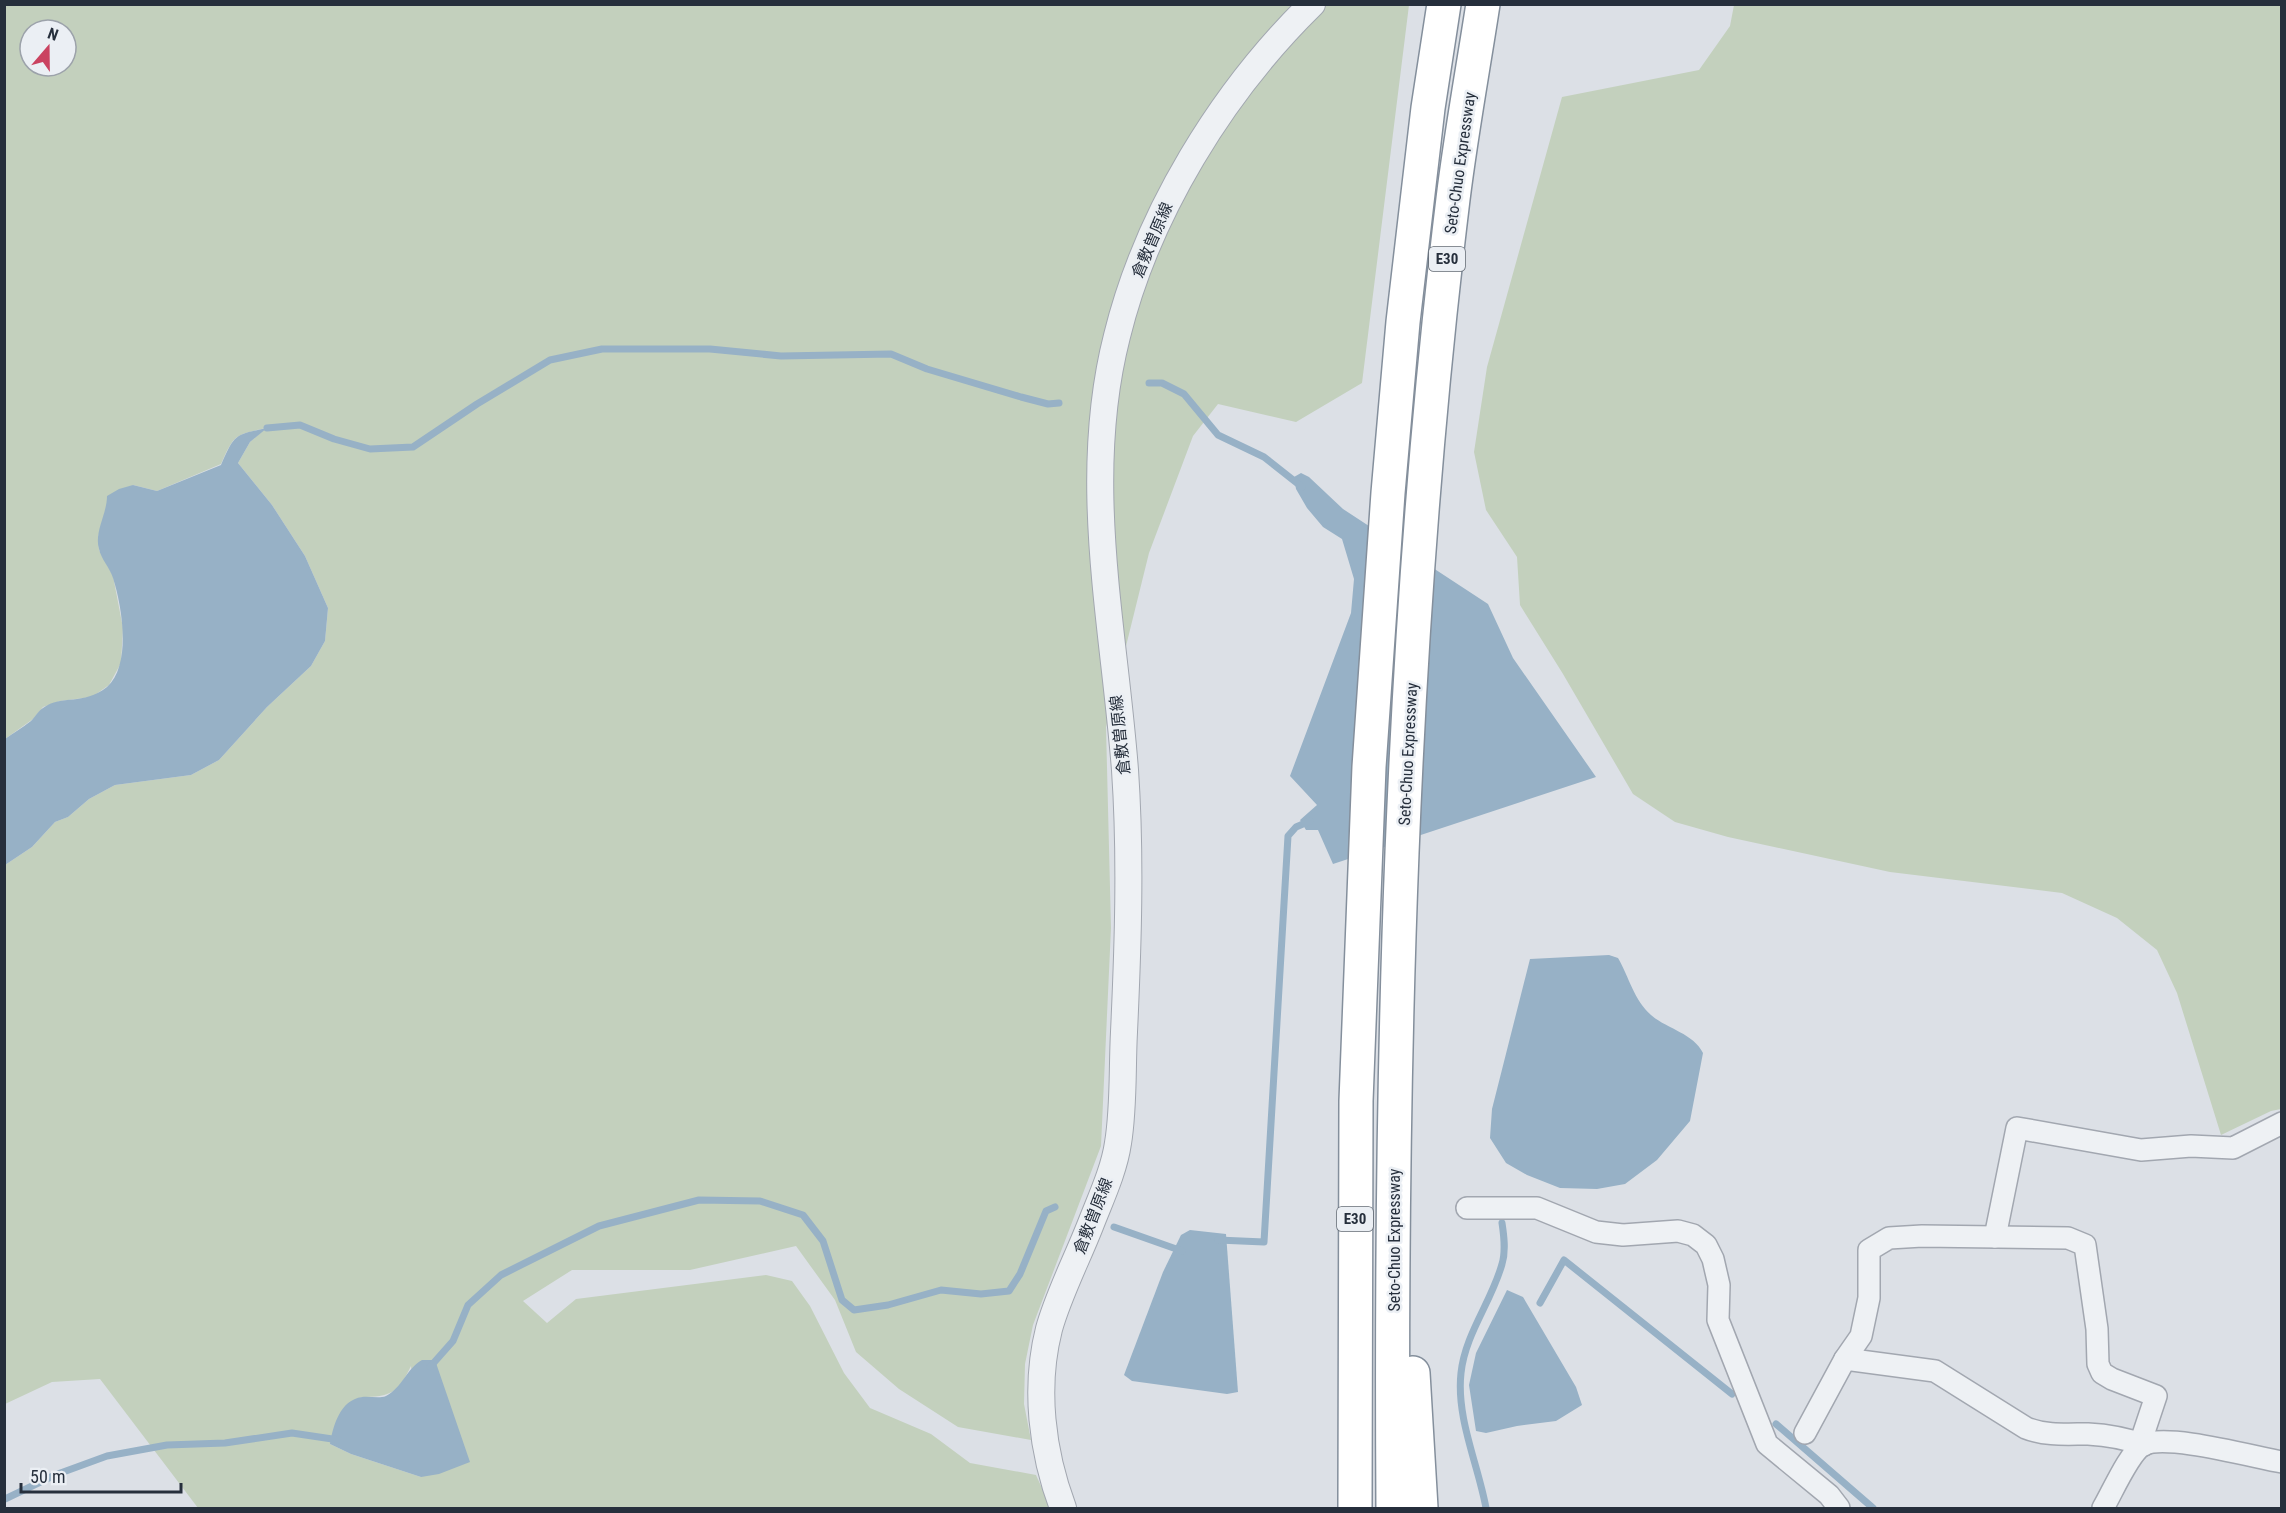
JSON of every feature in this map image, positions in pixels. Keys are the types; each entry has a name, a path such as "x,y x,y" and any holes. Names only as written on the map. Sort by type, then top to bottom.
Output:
{"highway":[{"name":"E30","path":"1355,1509 1356,1101 1369,766 1388,493 1406,300 1428,108 1444,4"},
{"name":"Seto-Chuo Expressway","path":"1393,1509 1395,1102 1406,770 1422,516 1454,195 1484,4"},
{"path":"1395,1102 1421,1509"}],"street":[{"name":"倉敷曽原線","path":"1063,1509 1050,1474 1042,1415 1041,1373 1050,1327 1103,1193 1118,1146 1125,999 1127,873 1125,771 1105,598 1099,502 1103,425 1116,336 1136,275 1160,214 1195,154 1240,85 1285,30 1312,4"},
{"path":"1995,1237 2017,1128 2141,1150 2191,1146 2233,1148 2282,1124"},
{"path":"1467,1208 1537,1208 1596,1232 1623,1235 1678,1231 1693,1234 1706,1245 1713,1259 1719,1285 1718,1320 1767,1444 1829,1495 1839,1509"},
{"path":"1805,1433 1845,1359 1861,1336 1869,1298 1869,1250 1889,1238 1922,1236 2068,1238 2085,1245 2097,1329 2098,1364 2102,1373 2156,1396 2142,1444 2134,1453 2103,1509"},
{"path":"1845,1359 1935,1371 2026,1428 2039,1433 2091,1434 2129,1439 2142,1444 2183,1443 2282,1462"}],"green space":[{"path":"5,5 1409,5 1362,383 1296,422 1218,404 1193,436 1149,553 1106,727 1111,928 1101,1146 1033,1325 1025,1364 1024,1404 1031,1440 958,1427 899,1389 856,1352 835,1300 796,1246 690,1270 572,1270 523,1301 547,1323 576,1299 766,1275 792,1281 810,1306 844,1373 870,1408 931,1434 970,1463 1036,1475 1051,1508 198,1508 100,1379 52,1382 5,1404 5,865 32,847 55,822 68,817 89,799 115,785 191,775 219,760 267,707 311,666 325,641 328,608 305,556 272,505 238,463 250,442 266,428 247,432 236,438 221,464 157,491 133,485 107,507 98,537 99,550 113,576 123,628 121,663 109,685 92,697 60,701 43,707 33,719 5,739","holes":["411,1366 421,1477 351,1454 330,1444 361,1397 380,1396 392,1392 402,1382"]},
{"path":"1734,5 2281,5 2281,1109 2271,1111 2221,1135 2177,993 2157,950 2117,918 2062,893 1890,872 1728,837 1675,822 1633,794 1520,605 1517,557 1486,510 1474,452 1487,367 1562,97 1699,70 1730,26"}],"water":[{"path":"267,428 250,442 238,463 272,505 305,556 328,608 325,641 311,666 267,707 219,760 191,775 115,785 89,799 68,817 55,822 32,847 5,865 5,739 50,704 98,693 115,677 120,665 122,619 113,578 100,553 98,543 107,496 133,485 157,491 221,465 229,447 237,438 248,432"},
{"path":"1301,473 1309,477 1343,509 1488,604 1513,658 1596,777 1333,864 1318,830 1306,830 1300,820 1317,805 1290,776 1351,613 1354,579 1342,539 1323,527 1307,508 1296,489 1294,477"},
{"path":"1609,955 1618,958 1645,1009 1657,1020 1693,1041 1703,1053 1690,1121 1657,1160 1625,1184 1597,1189 1560,1188 1527,1175 1506,1163 1490,1138 1492,1109 1530,959"},
{"path":"1190,1230 1226,1234 1238,1392 1227,1394 1132,1381 1124,1375 1163,1272 1181,1235"},
{"path":"1507,1290 1523,1297 1576,1387 1582,1405 1556,1421 1486,1433 1476,1431 1469,1385 1476,1353"},
{"path":"422,1360 435,1360 470,1462 439,1474 421,1477 351,1454 330,1444 339,1415 348,1403 362,1397 386,1396 397,1388 412,1368"}],"waterway":[{"path":"267,428 300,425 334,439 370,449 413,447 477,404 550,360 602,349 710,349 781,356 891,354 927,369 1021,397 1048,404 1059,403"},
{"path":"1149,383 1162,383 1184,394 1218,435 1264,457 1302,487"},
{"path":"1218,1240 1264,1242 1288,836 1296,827 1310,821"},
{"path":"430,1367 453,1341 468,1305 501,1275 599,1226 699,1200 760,1201 803,1215 823,1241 842,1300 854,1310 888,1305 941,1290 981,1294 1009,1291 1020,1274 1046,1211 1055,1207"},
{"path":"1486,1508 1465,1424 1460,1390 1461,1373 1468,1345 1502,1264 1504,1249 1502,1223"},
{"path":"1114,1227 1182,1251"},
{"path":"1540,1303 1564,1260 1732,1394"},
{"path":"1776,1424 1873,1508"},
{"path":"5,1499 55,1475 107,1456 167,1445 225,1443 292,1433 339,1440"}]}
